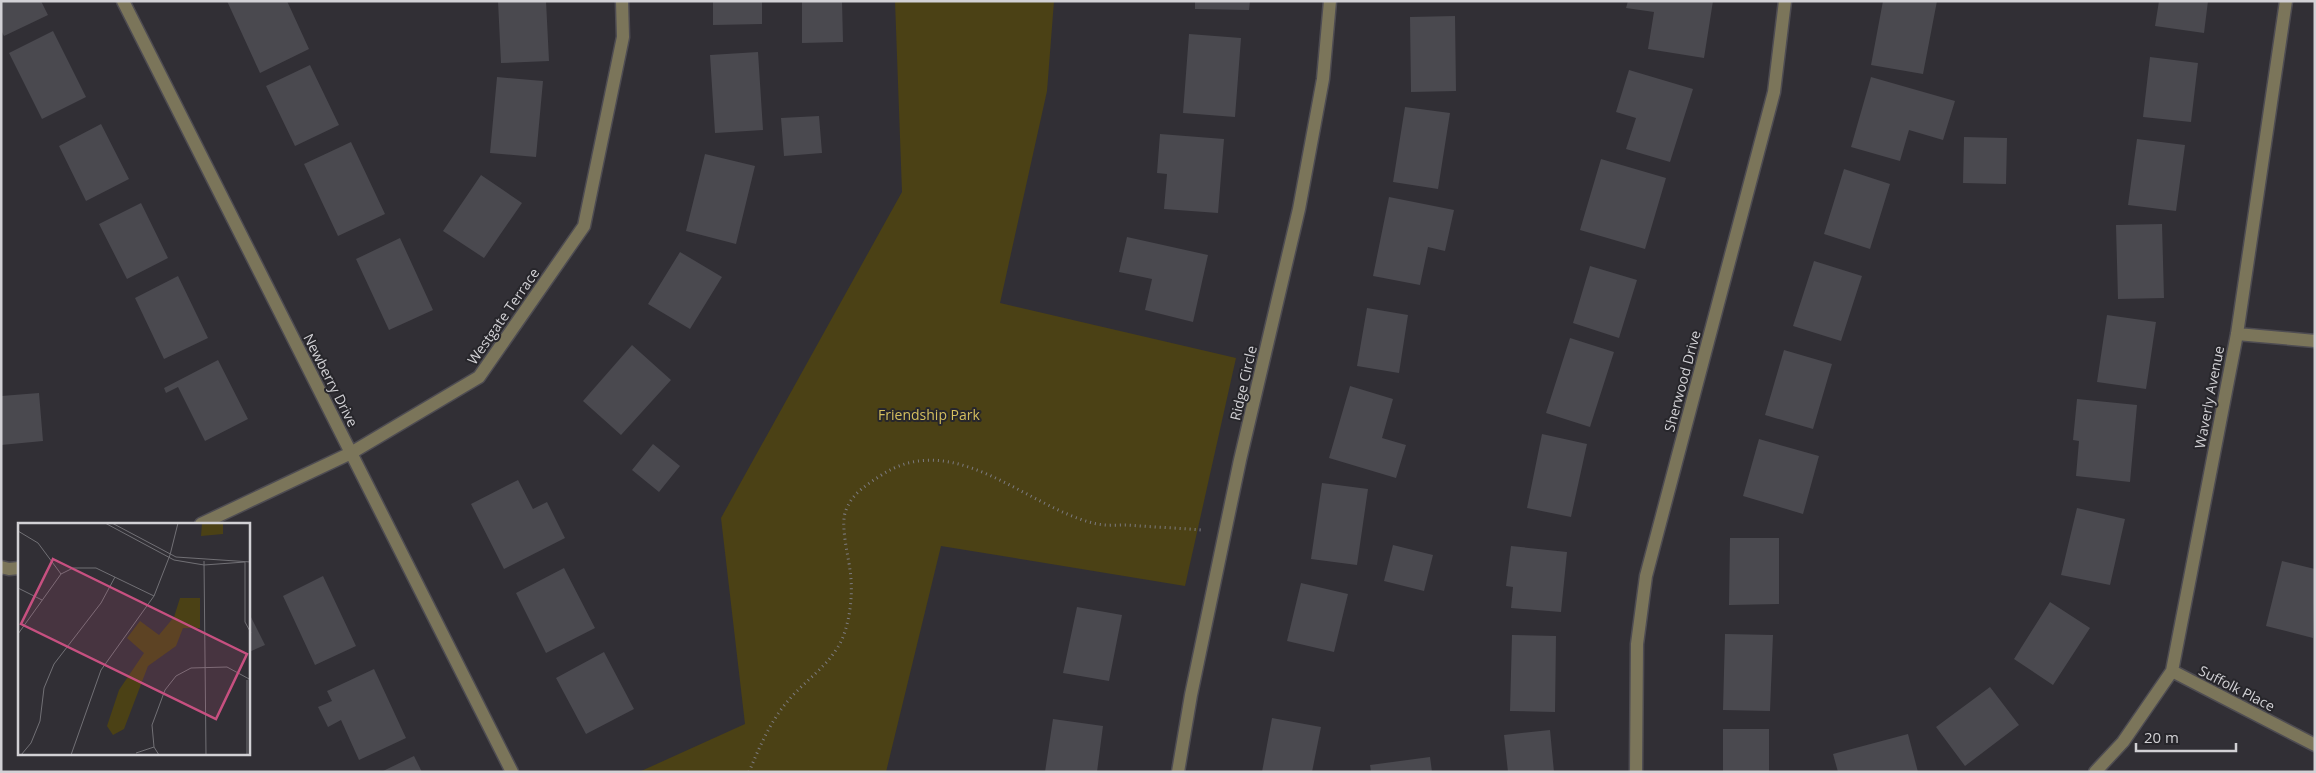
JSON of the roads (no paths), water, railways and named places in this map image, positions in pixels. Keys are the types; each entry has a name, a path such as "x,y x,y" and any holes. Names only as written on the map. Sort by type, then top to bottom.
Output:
{"street":[{"name":"Newberry Drive","path":"123,1 512,772"},
{"name":"Westgate Terrace","path":"203,523 351,453 479,377 584,226 623,37 622,1"},
{"name":"Ridge Circle","path":"1178,772 1191,695 1226,531 1299,209 1324,79 1330,1"},
{"name":"Sherwood Drive","path":"1636,772 1637,644 1646,576 1774,92 1785,1"},
{"name":"Waverly Avenue","path":"2095,772 2123,742 2172,671 2237,334 2286,1"},
{"path":"2237,334 2315,342"},
{"path":"1,567 18,568"},
{"name":"Suffolk Place","path":"2172,671 2315,745"}],"park label":[{"name":"Friendship Park","path":"929,414"}]}
